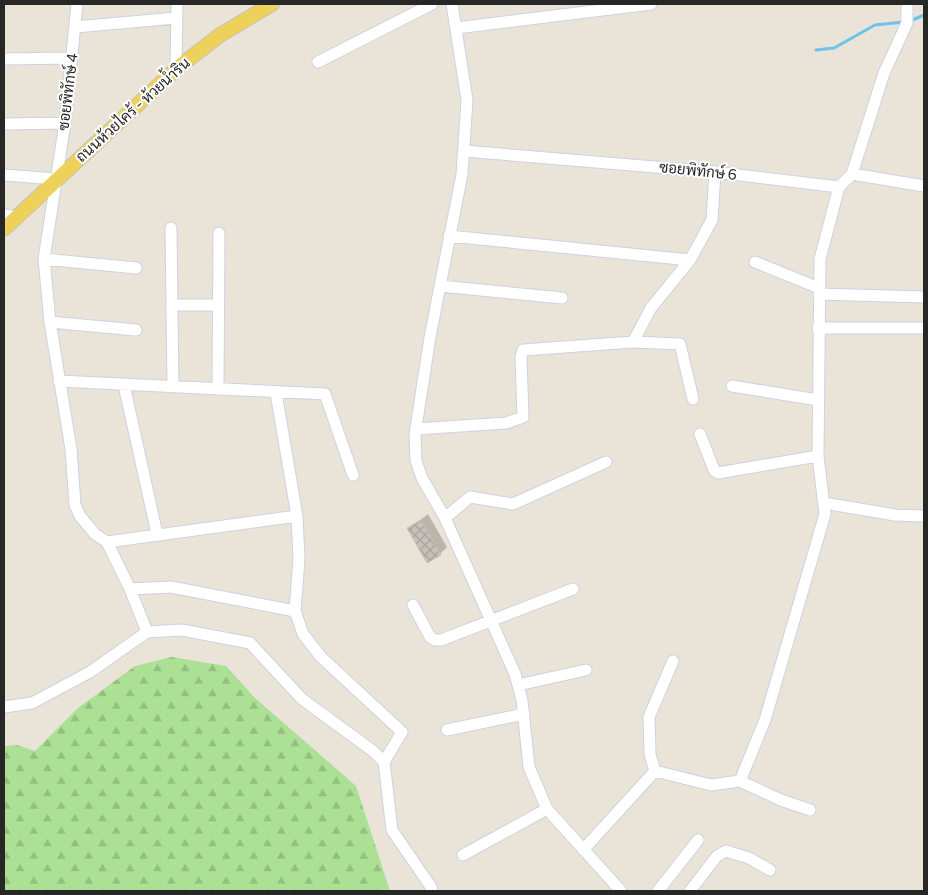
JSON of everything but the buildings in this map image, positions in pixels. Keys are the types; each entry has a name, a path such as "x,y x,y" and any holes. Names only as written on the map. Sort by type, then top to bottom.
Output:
{"main road":[{"name":"ถนนห้วยไคร้ - ห้วยน้ำริน","path":"4,230 10,216 56,179 176,70 220,35 272,4"}],"street":[{"name":"ซอยพิทักษ์ 4","path":"77,4 65,123 44,259 50,322 71,449 75,505 80,516 95,534 107,542"},
{"path":"176,70 177,4"},
{"path":"318,62 432,4"},
{"path":"452,4 467,100 464,151 462,174 449,236 416,429 416,461 422,478 445,518 518,685 524,714 529,767 547,809 621,891"},
{"path":"456,28 651,4"},
{"path":"740,781 765,720 825,514 818,456 820,259 839,187 852,174 884,73 906,23 907,4"},
{"path":"74,27 176,18"},
{"path":"4,59 72,58"},
{"path":"4,124 65,123"},
{"name":"ซอยพิทักษ์ 6","path":"464,151 715,172 839,187"},
{"path":"633,342 651,308 690,260 712,220 715,172"},
{"path":"852,174 924,186"},
{"path":"4,176 56,179"},
{"path":"170,228 174,387"},
{"path":"218,390 217,305 219,233"},
{"path":"449,236 690,260"},
{"path":"44,259 136,268"},
{"path":"755,262 819,291 924,297"},
{"path":"440,286 562,298"},
{"path":"173,304 217,305"},
{"path":"50,322 136,330"},
{"path":"818,328 924,328"},
{"path":"416,429 506,422 523,416 520,357 523,350 633,342 680,344 693,399"},
{"path":"59,381 325,394 353,475"},
{"path":"124,385 157,534"},
{"path":"732,386 818,400"},
{"path":"276,393 297,516 299,559 295,611 303,634 321,657 402,732 384,762 392,830 432,891"},
{"path":"700,434 714,470 718,473 818,456"},
{"path":"445,518 470,497 513,504 606,462"},
{"path":"824,503 895,515 924,516"},
{"path":"147,632 130,589 107,542 297,516"},
{"path":"130,589 171,587 295,611"},
{"path":"413,605 430,637 435,640 492,622 573,589"},
{"path":"4,707 32,703 90,672 147,632 182,630 250,643 302,699 384,762"},
{"path":"655,771 649,746 649,717 673,662"},
{"path":"518,685 586,670"},
{"path":"447,730 524,714"},
{"path":"655,771 711,785 740,781 781,800 810,810"},
{"path":"583,850 655,771"},
{"path":"463,855 547,809"},
{"path":"658,891 698,840"},
{"path":"690,891 717,856 726,851 749,858 770,870"}],"green space":[{"path":"172,657 226,666 255,698 356,786 390,891 4,891 4,746 17,745 35,751 78,708 135,666"}],"waterway":[{"path":"910,21 924,15"},
{"path":"816,50 834,48 875,25 904,22"}]}
